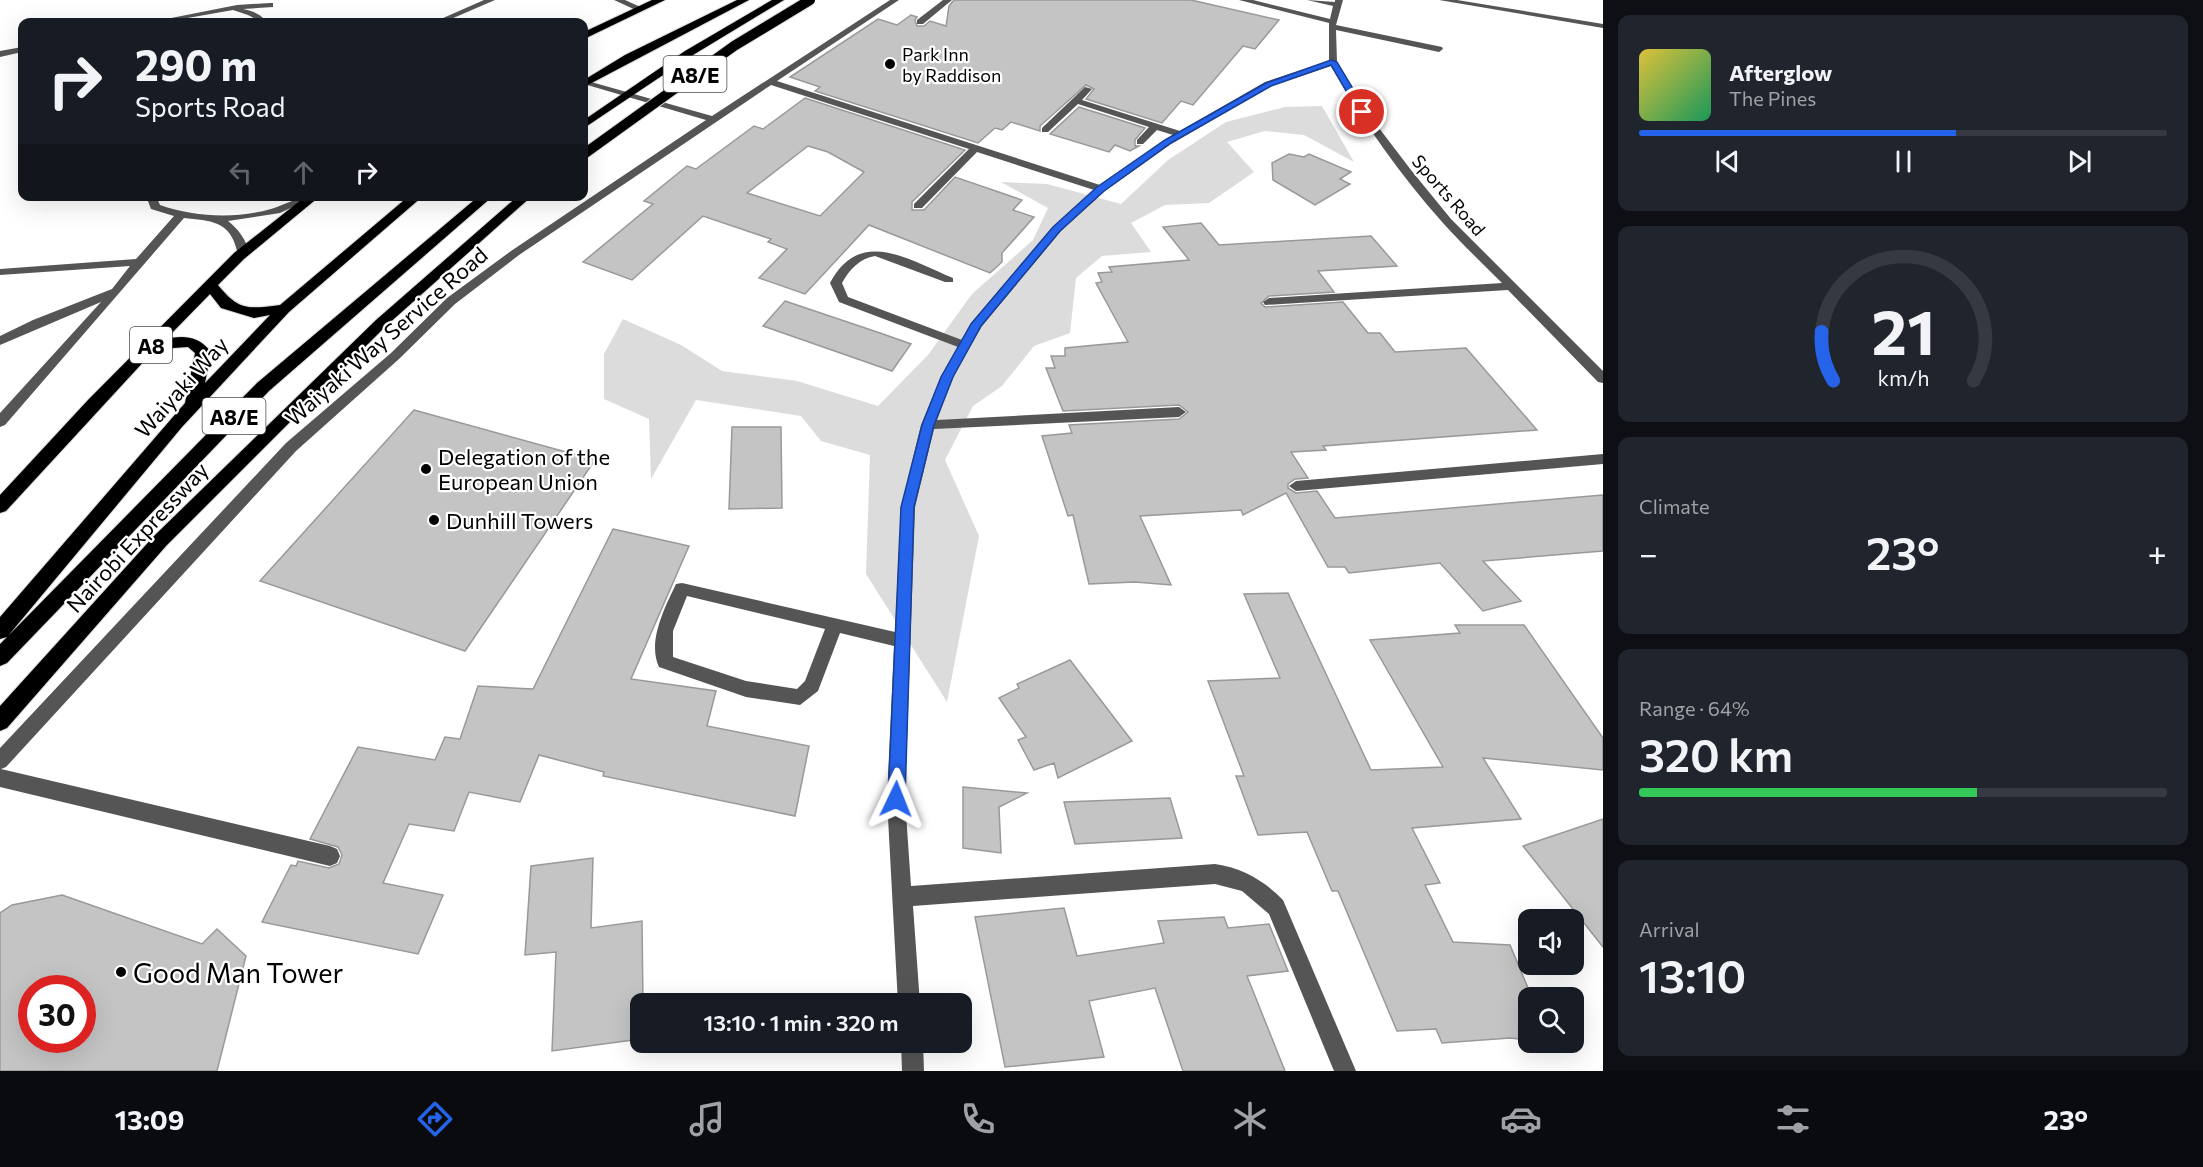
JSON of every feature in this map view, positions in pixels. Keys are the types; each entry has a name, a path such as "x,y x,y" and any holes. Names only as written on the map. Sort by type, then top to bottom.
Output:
{"highway":[{"path":"588,34 660,0"},
{"path":"588,79 744,0"},
{"name":"A8/E","path":"588,122 689,53 779,0"},
{"name":"A8/E","path":"588,150 735,46 810,0"},
{"name":"A8","path":"0,506 135,362 239,256 306,201"},
{"name":"Waiyaki Way","path":"0,631 193,405 284,309 411,201"},
{"name":"Nairobi Expressway","path":"0,657 264,387 481,201"},
{"name":"Nairobi Expressway","path":"0,721 160,541 381,323 520,201"},
{"path":"210,285 226,305 254,313 284,309"},
{"path":"135,362 170,343 191,342 203,352 193,405"}],"street":[{"path":"226,8 252,0"},
{"path":"447,18 490,0"},
{"path":"618,0 641,9"},
{"name":"Waiyaki Way Service Road","path":"0,761 291,447 394,356 451,301 515,253 713,119 895,0"},
{"path":"920,22 948,0"},
{"path":"1244,0 1439,49"},
{"path":"1311,0 1338,3"},
{"path":"1443,0 1603,26"},
{"path":"175,18 271,2"},
{"path":"262,18 271,2"},
{"name":"Sports Road","path":"1338,3 1333,24 1334,62 1362,112 1447,221 1603,379"},
{"path":"226,8 245,11 259,18"},
{"path":"0,54 18,51"},
{"path":"908,993 896,799 908,507 928,425 947,377 977,324 1056,229 1101,189 1180,134 1269,84 1334,62"},
{"path":"588,82 713,119"},
{"path":"770,82 1101,189"},
{"path":"1045,130 1088,89"},
{"path":"1076,101 1180,134"},
{"path":"1140,142 1155,126"},
{"path":"918,206 975,148"},
{"path":"153,201 155,207 182,214 215,217 275,211 300,201"},
{"path":"0,422 182,214"},
{"path":"215,217 230,226 236,233 243,251 239,256"},
{"path":"949,280 874,253 861,256 839,276 836,283 843,299 964,345"},
{"path":"0,272 139,262"},
{"path":"1269,302 1510,285"},
{"path":"0,341 38,322 117,291"},
{"path":"928,425 1179,411"},
{"path":"1296,486 1603,459"},
{"path":"835,625 812,686 800,697 746,689 665,662 665,631 681,590 705,593 902,641"},
{"path":"0,778 330,856"},
{"path":"902,897 1215,874 1237,877 1261,891 1276,907 1345,1071"},
{"path":"912,1053 913,1071"}],"shaded area":[{"path":"1322,106 1354,162 1304,135 1265,131 1227,142 1254,172 1209,203 1165,205 1131,223 1151,252 1102,256 1076,278 1070,333 1034,346 1002,386 973,406 945,460 979,536 947,702 866,574 870,455 821,441 801,416 696,400 651,479 649,419 604,399 604,354 623,319 681,345 722,371 797,381 878,406 928,355 972,294 1033,240 1048,208 1001,182 1047,184 1121,204 1168,160 1226,122 1285,107"}],"building":[{"path":"954,0 1191,0 1279,20 1255,49 1243,46 1193,105 1181,101 1162,123 1086,99 1094,89 1086,85 1040,126 1040,131 1011,122 1002,130 995,128 978,143 815,91 820,87 790,77 878,19 897,25 911,15 917,17 915,20 917,26 924,26 930,21 946,26 949,6"},
{"path":"805,98 965,150 912,202 912,210 924,210 955,177 1022,200 1013,210 1034,217 1002,253 1002,262 990,273 869,225 805,294 759,278 787,249 768,242 771,239 703,216 632,280 583,262 653,204 644,201 687,166 696,169 754,126 763,129","holes":["808,146 828,152 864,172 820,216 747,193"]},
{"path":"1079,107 1145,128 1135,140 1135,146 1139,146 1130,151 1115,145 1109,152 1050,134"},
{"path":"1289,154 1304,157 1309,154 1351,172 1340,179 1350,184 1315,205 1273,180 1272,163"},
{"path":"1201,223 1219,245 1371,236 1397,266 1318,271 1334,292 1269,296 1261,303 1265,307 1343,302 1368,333 1380,333 1395,352 1466,348 1537,430 1323,446 1326,450 1291,452 1308,478 1295,479 1288,484 1288,488 1296,493 1317,491 1335,518 1603,495 1603,551 1483,561 1521,601 1483,611 1440,563 1349,573 1345,567 1328,567 1286,493 1243,515 1241,510 1140,516 1171,585 1135,582 1089,584 1073,515 1068,516 1042,436 1072,433 1069,425 1179,419 1188,412 1179,405 1063,411 1046,368 1055,368 1051,356 1065,356 1065,348 1128,342 1096,283 1102,282 1098,273 1112,272 1109,267 1189,260 1163,227"},
{"path":"785,301 911,344 892,371 763,326"},
{"name":"Dunhill Towers","path":"414,410 595,460 465,651 260,581"},
{"path":"732,427 781,427 782,508 729,509"},
{"path":"613,529 689,546 631,679 716,691 707,726 809,746 795,816 603,776 604,772 539,755 520,802 469,792 454,831 409,824 383,883 443,895 418,954 262,922 291,865 296,866 298,861 329,868 339,864 342,855 338,847 310,839 358,747 435,760 445,737 460,739 478,686 533,689"},
{"path":"1288,593 1371,770 1443,767 1370,640 1460,633 1455,625 1524,625 1603,738 1603,770 1483,758 1521,819 1412,828 1440,883 1425,885 1453,942 1510,945 1518,964 1518,975 1523,975 1528,987 1518,987 1518,1039 1442,1043 1436,1029 1397,1031 1338,891 1332,891 1307,832 1258,835 1236,776 1244,776 1208,681 1280,678 1244,594"},
{"path":"1070,660 1132,741 1058,778 1054,763 1034,770 1018,740 1026,737 999,698 1019,688 1017,684"},
{"path":"963,787 1027,793 999,807 1001,853 963,848"},
{"path":"1170,798 1182,838 1075,844 1064,802"},
{"path":"1603,819 1603,947 1584,923 1584,909 1573,909 1523,846"},
{"path":"593,858 591,928 642,921 643,993 630,993 630,1040 552,1051 556,952 525,955 531,866"},
{"name":"Good Man Tower","path":"62,895 202,944 217,929 246,956 217,1071 0,1071 0,913 12,905"},
{"path":"1064,908 1077,956 1164,943 1158,921 1224,917 1228,928 1269,924 1288,971 1247,976 1285,1071 1183,1071 1155,988 1089,1001 1104,1057 1005,1067 975,917"}],"place":[{"name":"Park Inn by Raddison","path":"890,64"},
{"name":"Delegation of the European Union","path":"426,469"},
{"name":"Dunhill Towers","path":"434,520"},
{"name":"Good Man Tower","path":"121,972"}],"route":[{"path":"896,799 908,507 928,425 947,377 977,324 1056,229 1101,189 1168,142 1249,95 1269,84 1334,62 1362,112"}]}
